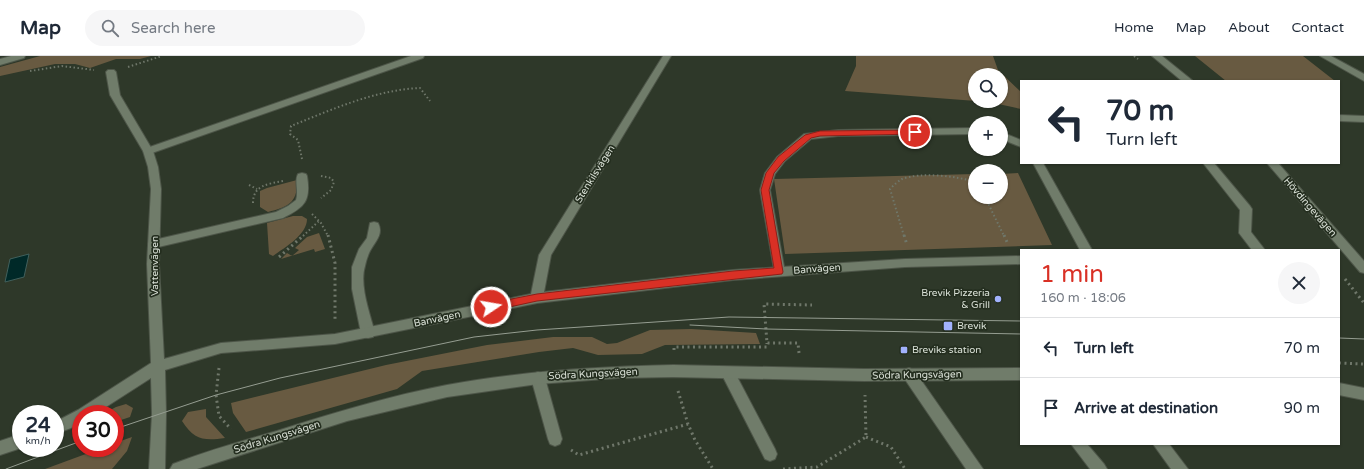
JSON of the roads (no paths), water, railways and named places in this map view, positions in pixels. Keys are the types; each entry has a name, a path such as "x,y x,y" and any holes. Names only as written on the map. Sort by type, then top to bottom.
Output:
{"street":[{"path":"0,62 21,56"},
{"path":"148,151 420,56"},
{"name":"Stenkilsvägen","path":"537,298 545,255 667,56"},
{"path":"1156,56 1187,80"},
{"path":"1324,56 1364,78"},
{"name":"Vattenvägen","path":"111,72 115,95 148,151 153,167 156,189 153,264 159,414 156,469"},
{"path":"1340,118 1364,119"},
{"path":"779,272 765,190 770,173 781,159 808,136 838,133 968,131"},
{"path":"1008,138 1020,143"},
{"path":"1039,164 1085,249"},
{"path":"1209,164 1246,209 1245,233 1258,249"},
{"name":"Hövdingevägen","path":"1273,164 1364,269"},
{"path":"154,244 278,215 299,205 304,189 302,176"},
{"path":"368,333 358,289 358,267 365,248 373,239 374,226"},
{"path":"1340,256 1353,256"},
{"name":"Banvägen","path":"98,405 158,366 221,348 335,339 537,298 733,275 913,262 1018,260"},
{"name":"Södra Kungsvägen","path":"178,469 347,415 447,391 538,378 618,372 673,371 864,375 1020,374"},
{"path":"728,373 770,454"},
{"path":"909,374 975,469"},
{"path":"538,378 555,440"},
{"path":"1340,389 1364,394"},
{"path":"0,448 12,444"},
{"path":"1079,445 1098,469"},
{"path":"1161,445 1180,469"}],"water":[{"path":"29,254 24,277 5,282 10,259"}],"tram line":[{"path":"124,426 216,395 280,378 474,337 537,330 729,317 1020,321"},
{"path":"690,325 766,329 1020,334"},
{"path":"1340,338 1364,339"},
{"path":"6,469 72,444"}],"place":[{"name":"Brevik Pizzeria & Grill","path":"998,299"},
{"name":"Brevik","path":"948,326"},
{"name":"Breviks station","path":"904,350"}]}
